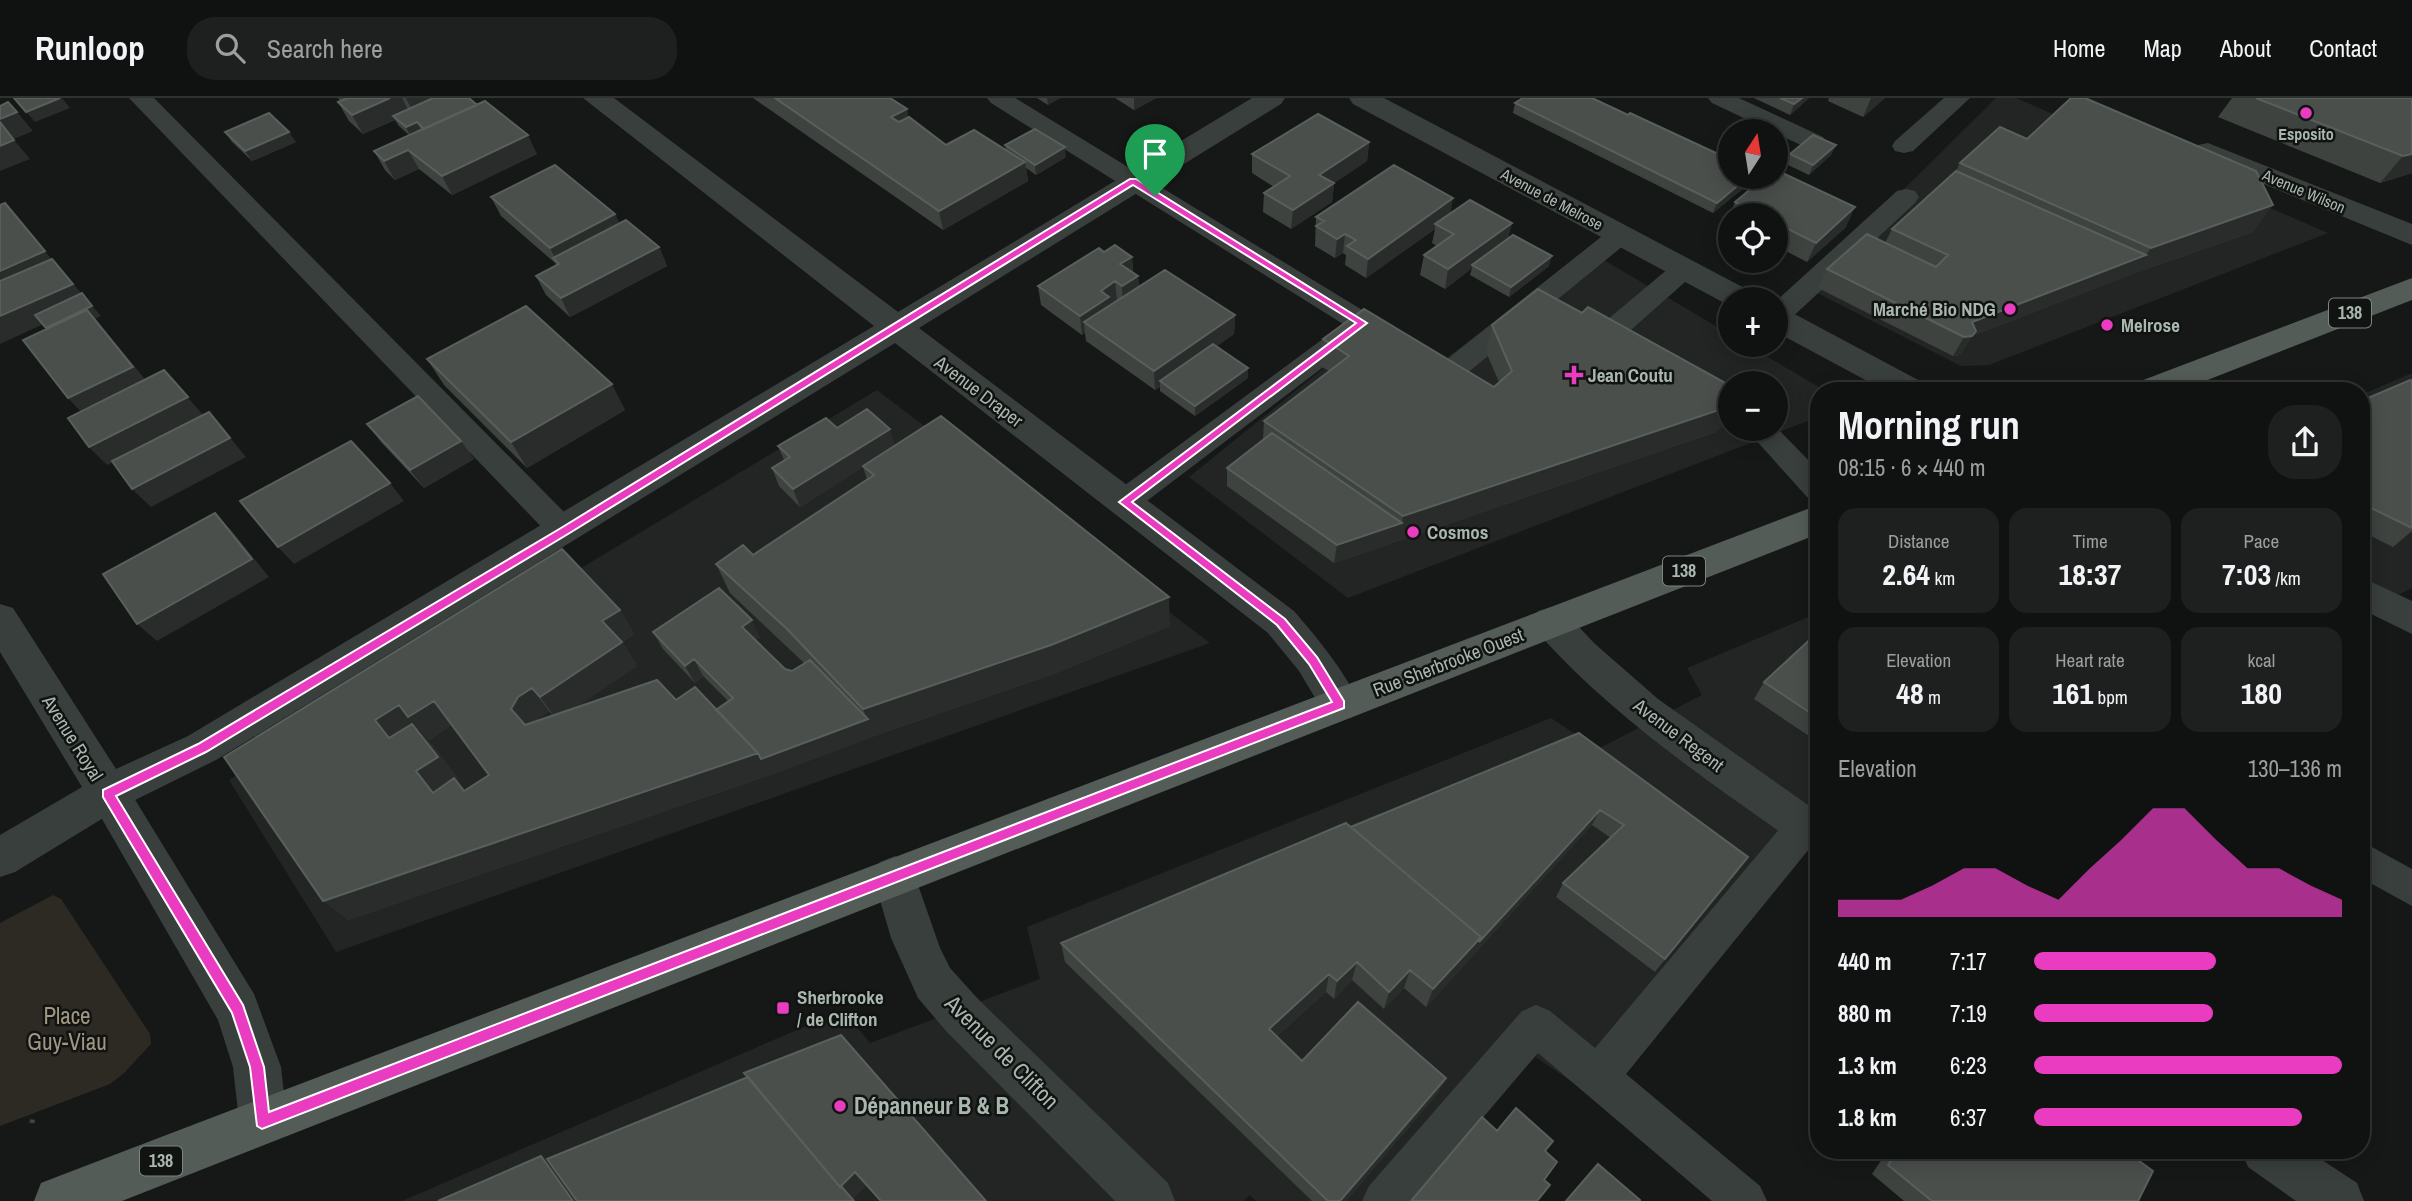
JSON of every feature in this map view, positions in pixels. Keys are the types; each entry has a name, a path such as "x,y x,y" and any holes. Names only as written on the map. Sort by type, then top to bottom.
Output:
{"main road":[{"name":"138","path":"2171,382 2412,288"},
{"name":"Rue Sherbrooke Ouest","path":"59,1201 1810,522"}],"street":[{"name":"Avenue Draper","path":"597,98 1281,622 1313,660 1340,704"},
{"path":"0,858 108,793 202,748 564,531 1271,98"},
{"name":"Avenue de Melrose","path":"1363,98 1718,287"},
{"name":"Avenue Wilson","path":"2183,141 2412,235"},
{"path":"1788,324 1895,382"},
{"path":"2370,597 2412,619"},
{"name":"Avenue Royal","path":"0,619 238,1010 257,1067 262,1121"},
{"name":"Avenue Regent","path":"1551,622 1597,671 1646,712 1810,830"},
{"name":"Avenue de Clifton","path":"895,876 913,938 934,983 962,1015 1146,1200"},
{"path":"2278,1159 2339,1201"}],"lane":[{"path":"141,98 564,531"},
{"path":"999,98 1374,330 1124,502"},
{"path":"1720,98 1814,142"},
{"path":"1904,146 1958,98"},
{"path":"1788,306 1906,197"},
{"path":"1490,401 1438,370 1620,235"},
{"path":"1651,363 1605,337 1684,269"},
{"path":"1772,441 1810,481"},
{"path":"1598,1077 1810,832"},
{"path":"2370,863 2412,889"},
{"path":"1384,1201 1536,1025 1745,1201"}],"path":[{"path":"32,1123 33,1114"}],"shaded area":[{"path":"1996,98 2016,98 2328,233 1989,365 1961,366 1805,287"},
{"path":"1587,250 1718,327 1718,357 1768,357 1810,382 1810,420 1788,429 1788,371 1718,371 1718,441 1756,441 1348,598 1189,477 1382,321 1440,363"},
{"path":"2412,373 2412,588 2370,609 2370,391"},
{"path":"877,390 1210,643 336,952 229,780"},
{"path":"1810,616 1810,845 1598,1100 1534,1056 1414,1201 1256,1201 1250,1195 1243,1201 402,1201 843,1010 870,1043 1040,979 1027,927 1551,718 1598,749 1702,695 1687,668"}],"green space":[{"name":"Place Guy-Viau","path":"53,895 61,899 150,1034 151,1044 110,1084 0,1126 0,923"}],"building":[{"path":"14,98 60,98 26,112"},
{"path":"348,98 390,98 352,115 338,102"},
{"path":"433,98 469,98 477,105 424,129 417,122 406,127 393,116"},
{"path":"775,98 890,98 907,109 891,117 899,122 909,117 946,145 974,130 1025,162 939,211"},
{"path":"1523,98 1592,98 1718,154 1718,189 1734,189 1717,203 1515,103"},
{"path":"1780,98 1802,98 1794,104"},
{"path":"2071,98 2085,98 2256,171 2273,205 2151,248 1960,163 2000,127 2027,139"},
{"path":"2256,98 2412,98 2412,154 2403,156"},
{"path":"485,101 528,135 442,176 408,150 384,161 374,151"},
{"path":"8,102 17,112 0,119 0,106"},
{"path":"269,113 289,132 245,151 225,132"},
{"path":"1318,114 1369,142 1319,175 1334,183 1293,210 1264,193 1290,176 1252,154"},
{"path":"0,122 14,140 0,146"},
{"path":"1035,129 1065,147 1035,165 1005,145"},
{"path":"1813,135 1836,145 1813,165 1790,154"},
{"path":"555,165 615,214 550,248 491,197"},
{"path":"1394,165 1453,198 1368,259 1347,246 1356,240 1345,234 1337,239 1316,226 1324,221 1316,217"},
{"path":"1956,171 2146,255 1972,322 1976,331 1972,336 1964,337 1827,269 1867,234 1936,267 1948,255 1892,229"},
{"path":"1788,176 1855,207 1816,243 1788,229 1788,203 1735,202 1751,189 1788,189"},
{"path":"1470,200 1512,223 1448,269 1424,255 1454,234 1435,224"},
{"path":"5,203 45,251 0,271 0,205"},
{"path":"626,220 659,247 561,298 536,276 559,264 553,258"},
{"path":"1513,235 1552,256 1511,287 1472,265"},
{"path":"1115,245 1132,257 1120,264 1138,276 1122,286 1115,281 1101,291 1109,297 1080,316 1038,286 1099,248 1104,252"},
{"path":"52,259 73,284 0,316 0,281"},
{"path":"1165,270 1235,315 1154,371 1084,322"},
{"path":"1538,289 1582,313 1588,307 1718,379 1718,410 1403,516 1264,421 1349,356 1323,339 1364,309 1494,387 1512,371 1492,325"},
{"path":"82,293 92,306 46,328 35,315"},
{"path":"526,306 612,384 511,442 427,359"},
{"path":"87,310 133,367 68,398 23,340"},
{"path":"1213,344 1248,368 1195,406 1160,381"},
{"path":"164,370 188,397 89,447 68,418"},
{"path":"2412,381 2412,528 2370,507 2370,397"},
{"path":"418,396 461,441 410,470 367,424"},
{"path":"867,409 890,429 793,489 772,468 790,457 778,446 826,418 837,428"},
{"path":"209,412 230,438 132,489 112,461"},
{"path":"941,416 1169,597 1051,645 863,709 787,629 716,564 743,545 753,555 874,475 863,466"},
{"path":"1272,433 1402,523 1337,545 1227,468"},
{"path":"351,441 390,483 278,547 240,501"},
{"path":"215,513 252,559 137,624 103,574"},
{"path":"562,549 620,610 602,621 622,642 540,697 532,688 518,697 511,709 525,725 657,680 676,700 695,687 758,753 323,901 224,757","holes":["434,701 489,775 464,791 454,778 433,793 416,771 438,757 412,724 389,738 375,720 399,705 408,717"]},
{"path":"719,588 752,620 742,627 785,669 792,671 810,660 868,719 761,759 716,710 733,698 694,659 685,666 653,632"},
{"path":"1810,639 1810,713 1764,682"},
{"path":"1579,733 1748,857 1665,959 1563,883 1624,825 1600,810 1479,942 1481,937 1351,827"},
{"path":"1346,823 1481,937 1433,989 1410,970 1389,992 1357,962 1337,981 1329,974 1269,1029 1302,1061 1358,1002 1446,1078 1340,1201 1328,1201 1061,943"},
{"path":"841,1035 986,1201 881,1201 855,1172 840,1187 744,1073"},
{"path":"748,1077 854,1201 577,1201 547,1159"},
{"path":"1516,1108 1553,1141 1545,1151 1557,1162 1544,1180 1550,1185 1537,1201 1411,1201 1482,1117 1497,1131"},
{"path":"541,1156 573,1201 438,1201"},
{"path":"1892,1159 2136,1159 2153,1171 2138,1201 1932,1201 1888,1165"},
{"path":"1598,1164 1640,1200 1566,1201"}],"place":[{"name":"Esposito","path":"2306,113"},
{"name":"Marché Bio NDG","path":"2010,309"},
{"name":"Melrose","path":"2107,325"},
{"name":"Jean Coutu","path":"1574,375"},
{"name":"Cosmos","path":"1413,532"},
{"name":"Sherbrooke / de Clifton","path":"783,1008"},
{"name":"Dépanneur B & B","path":"840,1106"}],"route":[{"path":"1133,181 1155,196 1362,323 1124,502 1281,622 1313,660 1340,704 262,1121 257,1067 238,1010 108,793 202,748 564,531 1133,181"}]}
